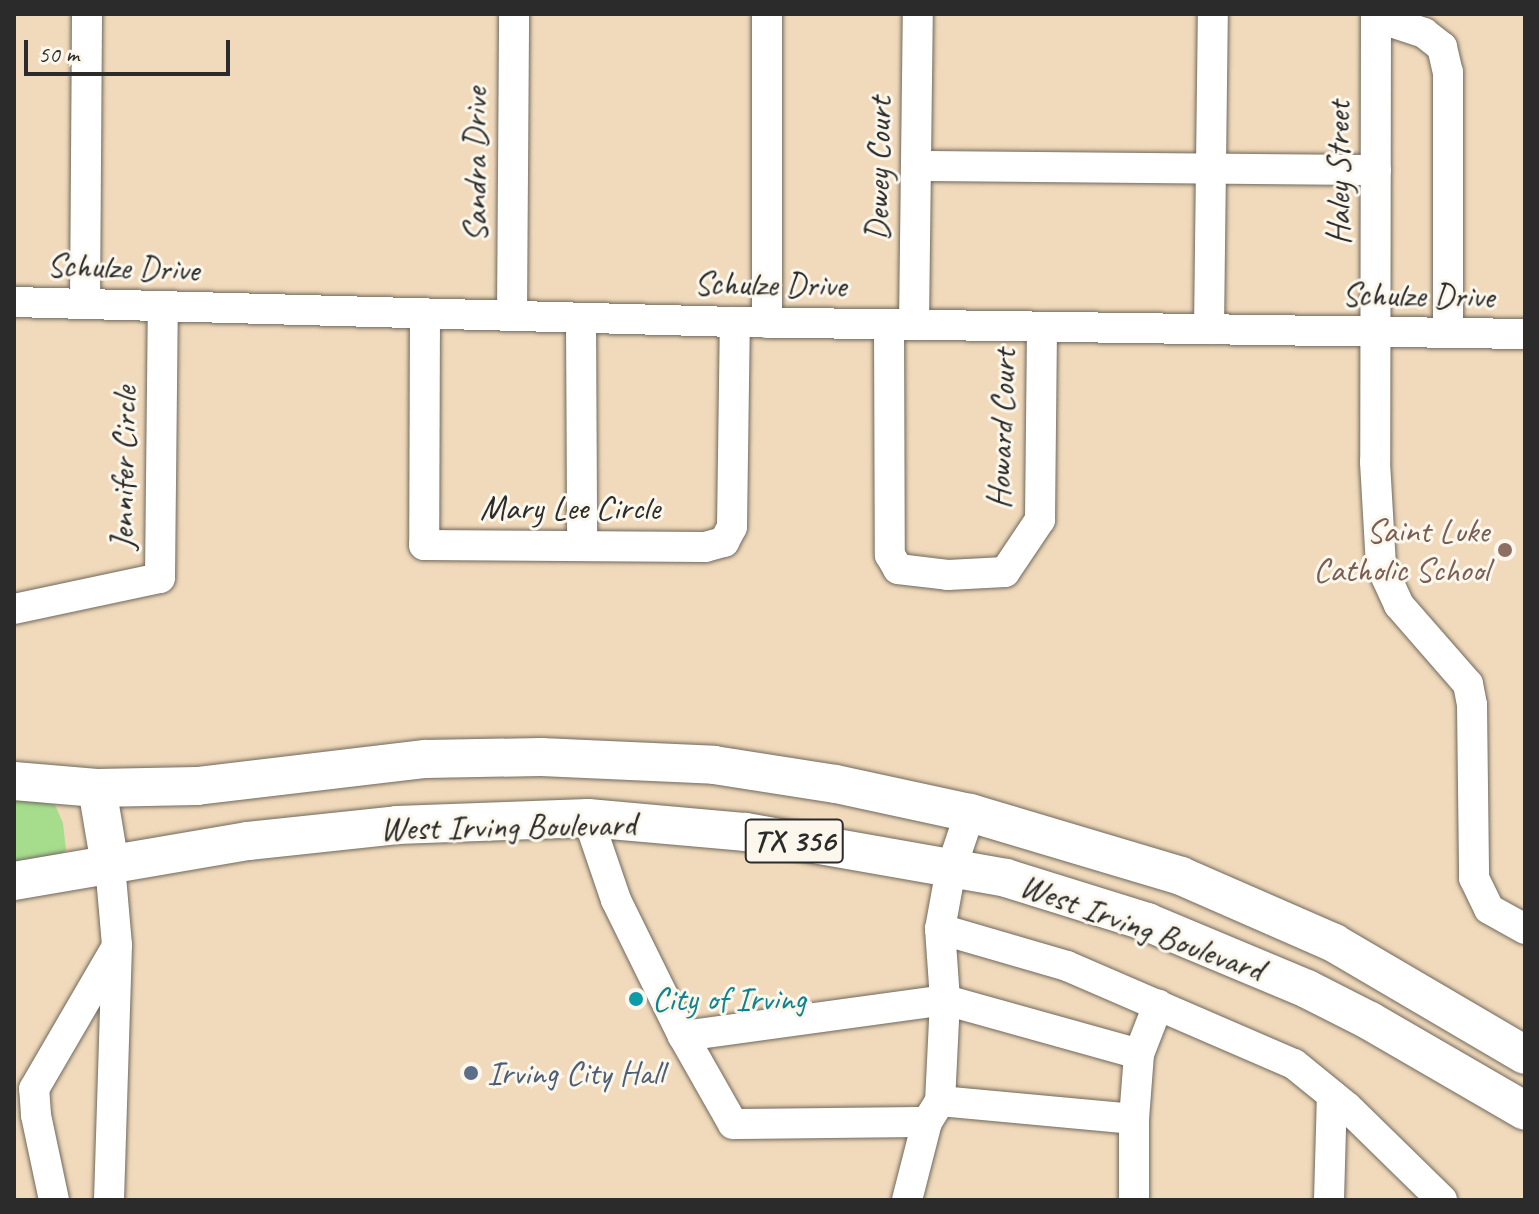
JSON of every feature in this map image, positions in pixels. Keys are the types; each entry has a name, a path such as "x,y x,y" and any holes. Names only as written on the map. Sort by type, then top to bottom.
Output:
{"main road":[{"name":"West Irving Boulevard","path":"97,788 197,786 425,759 541,757 714,765 836,784 970,813 1181,876 1334,943 1525,1055"},
{"name":"TX 356","path":"14,781 97,788"},
{"path":"97,788 110,865"},
{"name":"West Irving Boulevard","path":"14,881 248,841 397,825 588,818 746,832 1020,882 1147,922 1218,950 1370,1021 1525,1111"}],"street":[{"path":"85,304 87,14"},
{"name":"Sandra Drive","path":"512,316 514,14"},
{"path":"767,14 767,323"},
{"name":"Dewey Court","path":"918,14 916,166 901,325 890,555 898,569 948,575 1005,572"},
{"path":"1209,329 1213,14"},
{"path":"1376,15 1424,33 1442,47 1448,72 1448,333"},
{"name":"Haley Street","path":"1376,15 1375,462 1381,566 1399,605 1468,684 1472,705 1474,878 1489,909 1525,929"},
{"path":"916,166 1376,170"},
{"name":"Schulze Drive","path":"14,302 767,323 1525,334"},
{"name":"Jennifer Circle","path":"14,609 160,578 163,306"},
{"name":"Mary Lee Circle","path":"425,313 424,545 716,546 729,535 735,322"},
{"path":"581,318 582,546"},
{"name":"Howard Court","path":"1005,572 1040,520 1042,327"},
{"path":"907,1200 934,1112 945,1000 940,929 951,869 970,813"},
{"path":"588,818 616,900 683,1036 733,1124 934,1112 1134,1119"},
{"path":"109,1200 117,945 110,865"},
{"path":"940,929 1067,966 1294,1064 1332,1095 1442,1200"},
{"path":"54,1200 36,1115 24,1088 117,945"},
{"path":"683,1036 945,1000 1139,1054"},
{"path":"1134,1200 1134,1119 1139,1054 1158,1005"},
{"path":"1329,1200 1332,1095"},
{"path":"111,1150 123,1163 122,1200"},
{"path":"1407,1200 1408,1167"}],"green space":[{"path":"14,797 55,805 63,823 66,850 57,857 14,862"}],"place":[{"name":"Saint Luke Catholic School","path":"1505,550"},
{"name":"City of Irving","path":"636,999"},
{"name":"Irving City Hall","path":"471,1073"}]}
